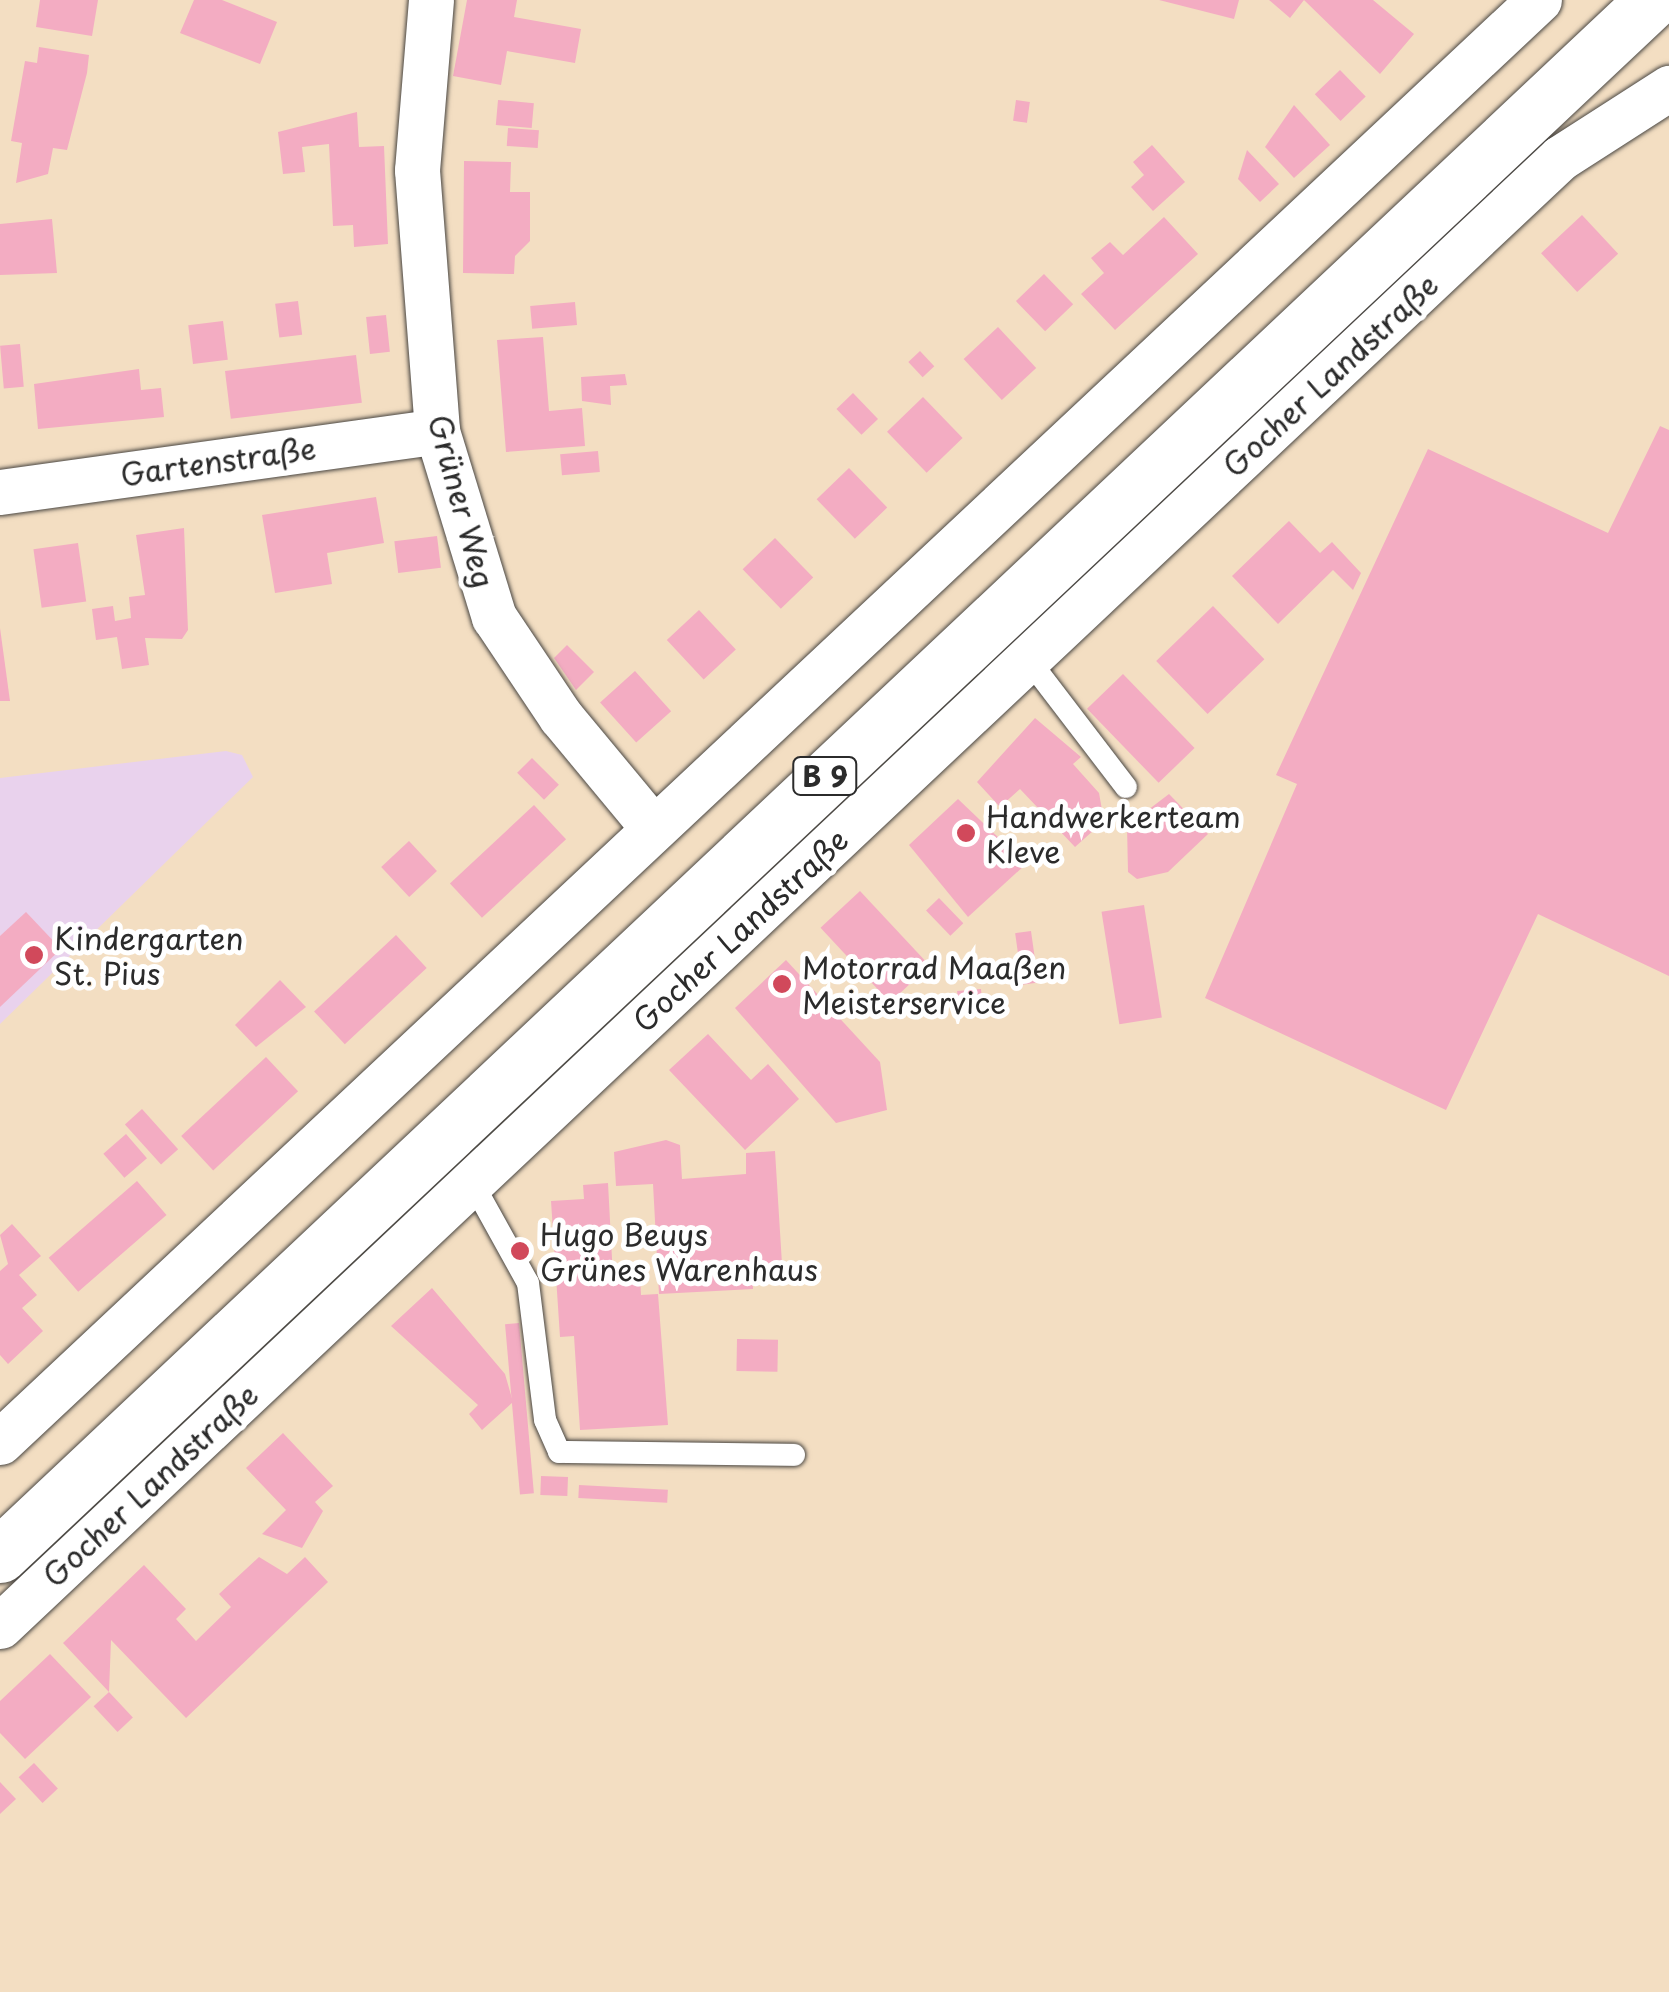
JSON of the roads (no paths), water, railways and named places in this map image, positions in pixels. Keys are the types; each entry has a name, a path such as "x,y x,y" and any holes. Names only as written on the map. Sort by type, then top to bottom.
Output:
{"main road":[{"name":"Gocher Landstraße","path":"0,1555 1653,0"}],"street":[{"name":"Grüner Weg","path":"432,0 417,170 436,431 494,617 561,718 653,828"},
{"path":"0,1442 1538,0"},
{"name":"Gocher Landstraße","path":"0,1626 1560,158 1669,88"},
{"name":"Gartenstraße","path":"0,492 436,431"}],"lane":[{"path":"1028,658 1126,787"},
{"path":"472,1182 528,1283 545,1420 559,1452 794,1455"}],"place":[{"name":"Handwerkerteam Kleve","path":"966,833"},
{"name":"Kindergarten St. Pius","path":"34,955"},
{"name":"Motorrad Maaßen Meisterservice","path":"782,984"},
{"name":"Hugo Beuys Grünes Warenhaus","path":"520,1251"}]}
